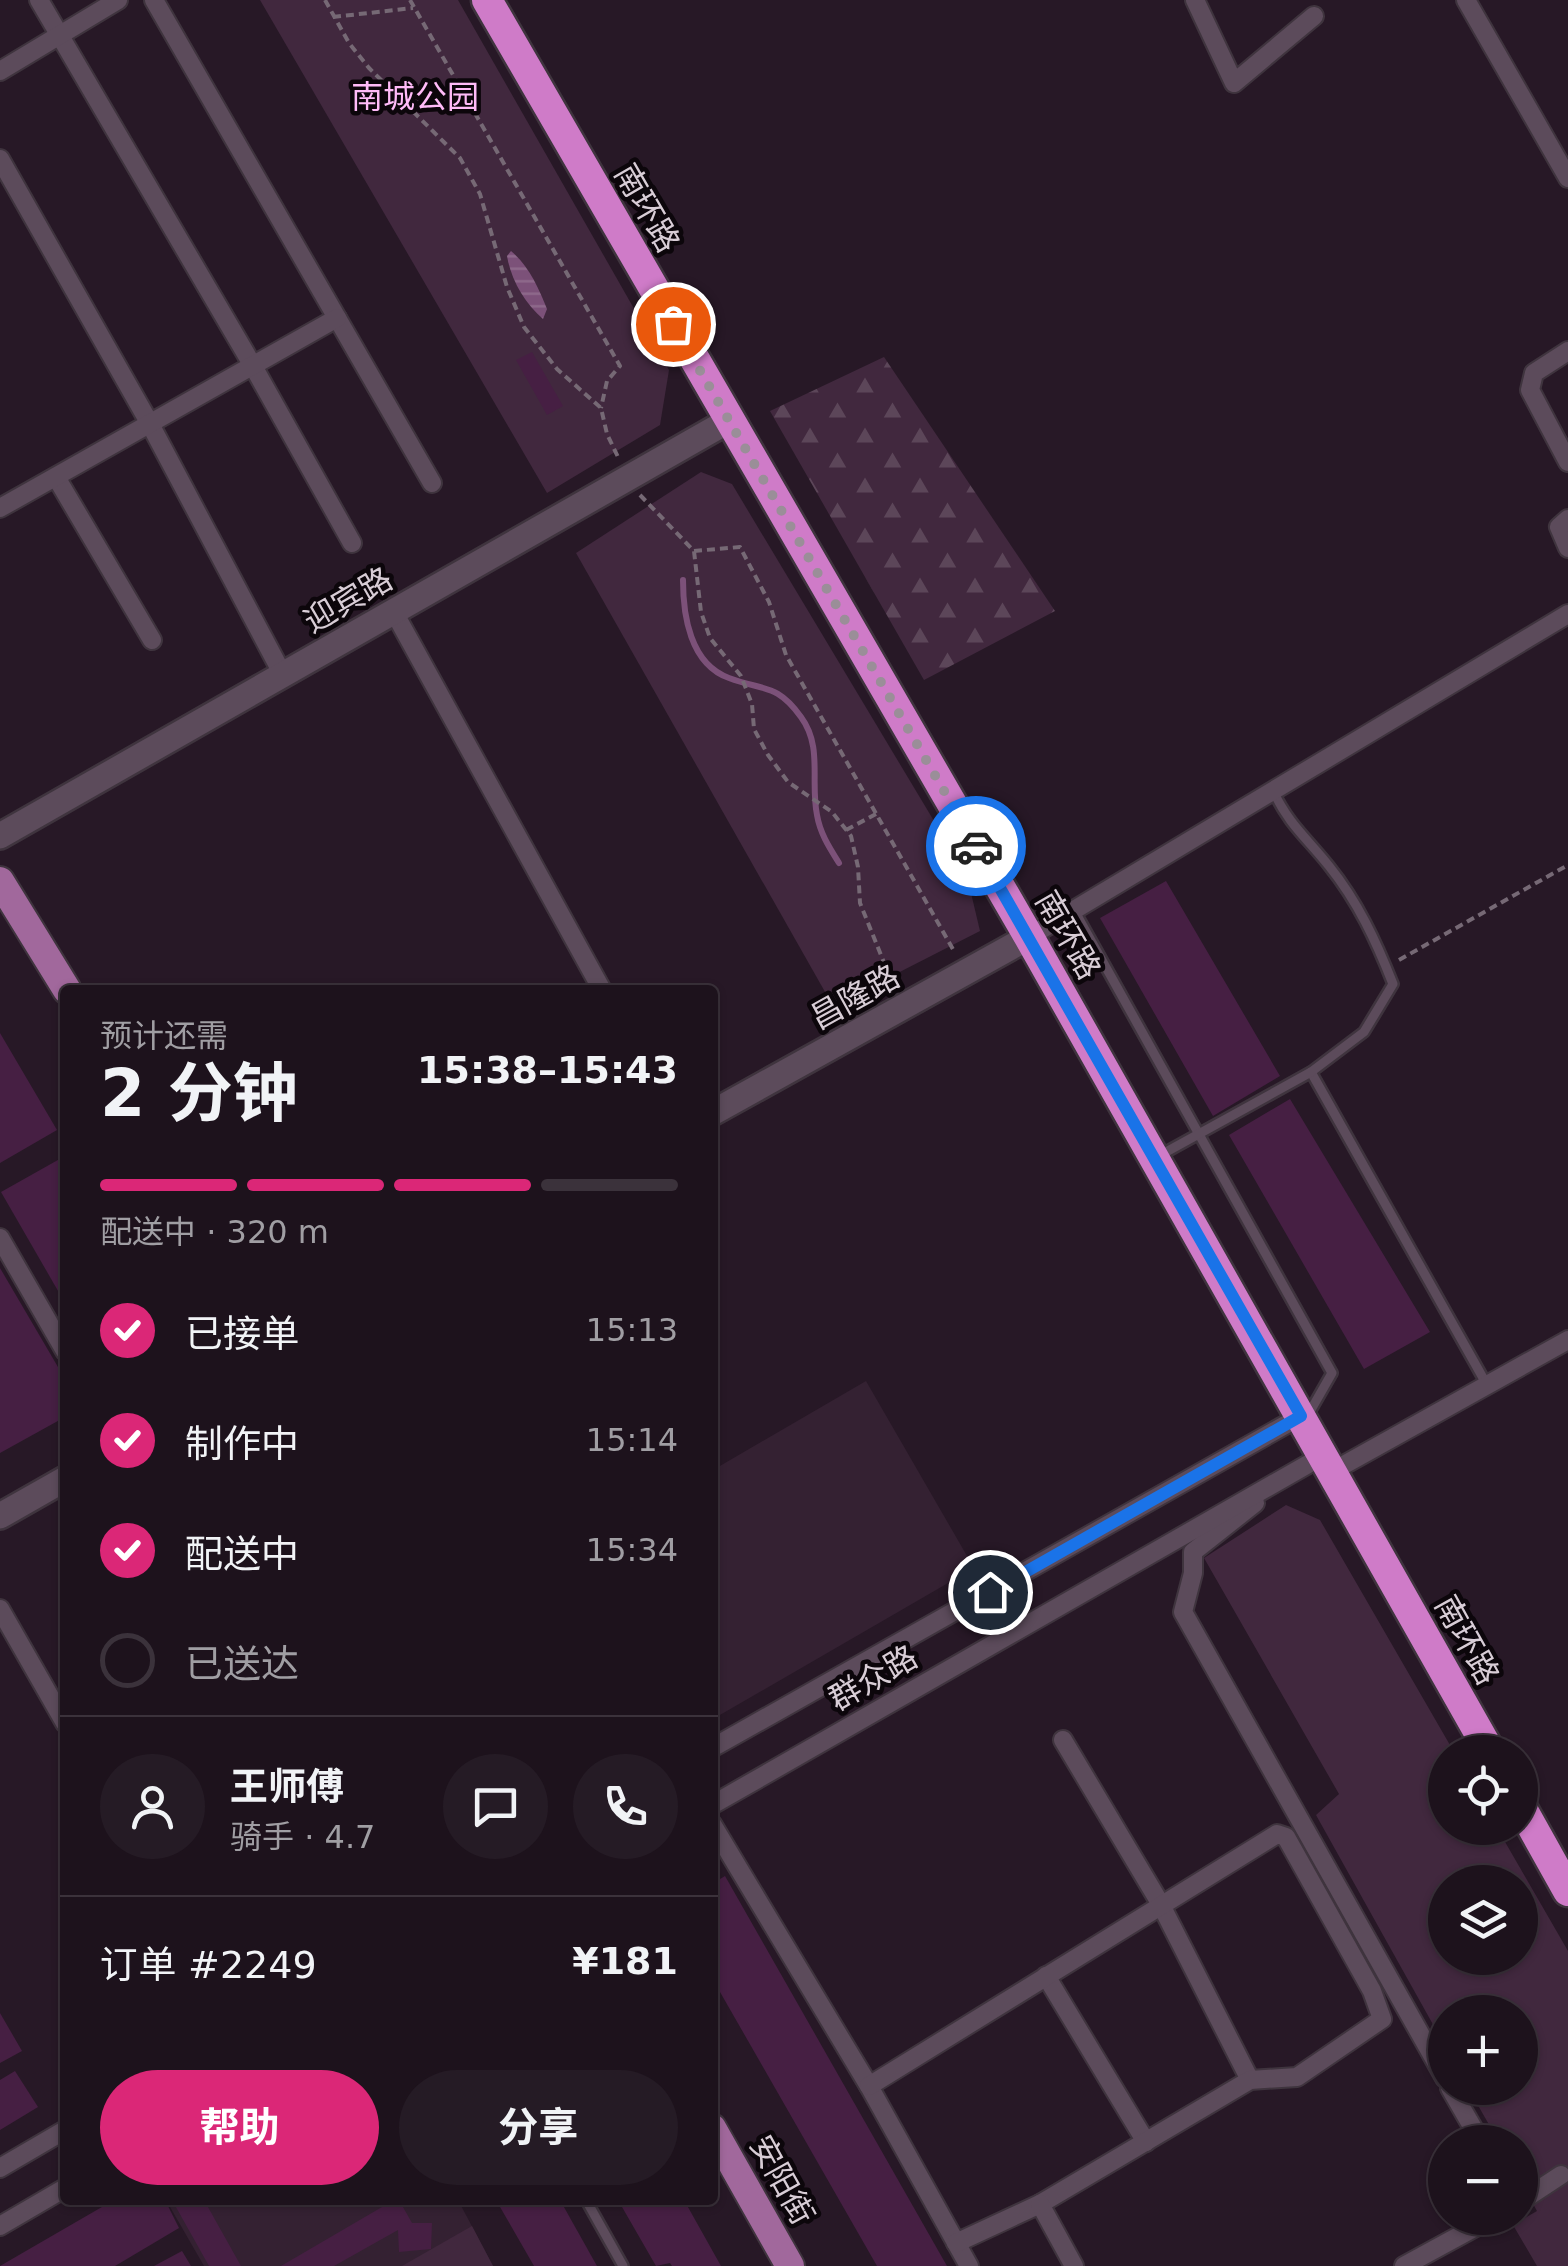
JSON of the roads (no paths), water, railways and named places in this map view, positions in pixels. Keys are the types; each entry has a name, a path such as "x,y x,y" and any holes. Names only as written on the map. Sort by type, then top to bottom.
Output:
{"highway":[{"name":"南环路","path":"488,0 1029,937 1480,1735"},
{"path":"1538,1838 1568,1891"}],"main road":[{"path":"0,881 63,985"},
{"name":"安阳街","path":"718,2139 790,2266"}],"street":[{"path":"40,0 352,543"},
{"path":"0,71 118,0"},
{"path":"154,0 432,483"},
{"path":"1195,0 1234,82 1314,16"},
{"path":"1466,0 1568,178"},
{"path":"0,159 150,424 282,675"},
{"path":"0,508 336,318"},
{"path":"1568,351 1534,373 1530,390 1568,462"},
{"name":"迎宾路","path":"0,836 728,421"},
{"path":"56,477 152,640"},
{"path":"1568,519 1559,527 1568,548"},
{"path":"394,612 599,985"},
{"path":"1029,937 1568,614"},
{"name":"昌隆路","path":"718,1111 1029,937"},
{"path":"0,1238 60,1341"},
{"name":"群众路","path":"718,1802 1264,1488 1328,1463 1568,1340"},
{"name":"群众路","path":"718,1745 1303,1419"},
{"path":"0,1516 60,1482"},
{"path":"1264,1488 1260,1498 1193,1552 1193,1573 1183,1612 1428,2048"},
{"path":"0,1609 60,1715"},
{"path":"1064,1740 1160,1904 1250,2080"},
{"path":"718,1834 869,2086 970,2266"},
{"path":"869,2086 1276,1834 1286,1836 1372,1991 1382,2020 1297,2077 1250,2080 1040,2204 956,2243"},
{"path":"1046,1976 1146,2142"},
{"path":"0,2168 60,2133"},
{"path":"1538,2190 1561,2175"},
{"path":"0,2226 60,2191"},
{"path":"1040,2204 1074,2266"},
{"path":"1404,2266 1461,2235"}],"lane":[{"path":"1155,1159 1311,1072 1364,1032 1393,984 1370,926 1330,866 1288,822 1272,791"},
{"path":"1074,910 1332,1374 1303,1419"},
{"path":"1311,1072 1486,1385"},
{"path":"589,2205 623,2266"}],"waterway":[{"path":"683,580 687,623 705,662 729,678 777,693 808,728 814,752 818,822 839,863"}],"park label":[{"name":"南城公园","path":"415,97"}]}
